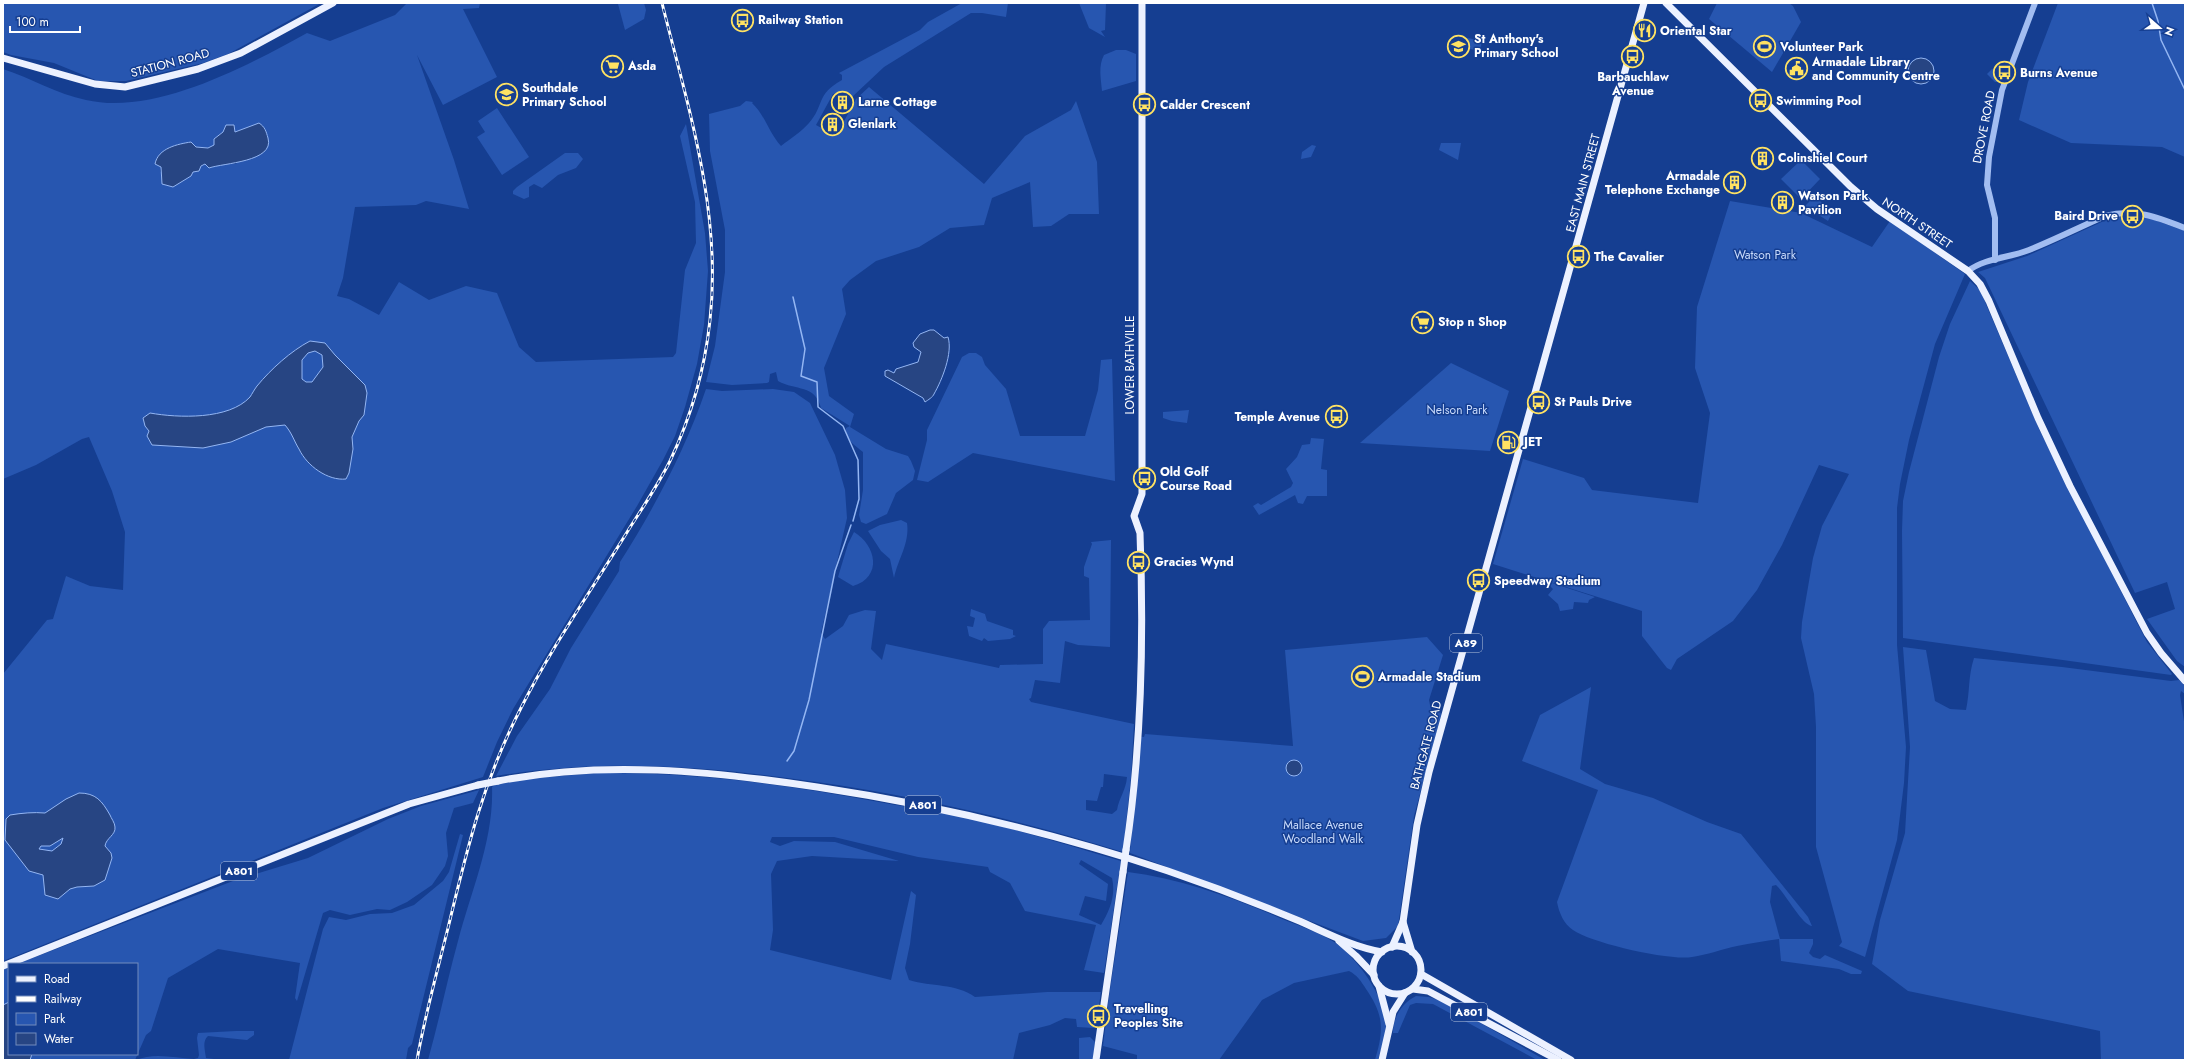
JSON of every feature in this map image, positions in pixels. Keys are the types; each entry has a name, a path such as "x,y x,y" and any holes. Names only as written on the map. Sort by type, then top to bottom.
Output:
{"main road":[{"name":"STATION ROAD","path":"3,58 95,84 125,86 198,69 235,56 333,3"},
{"name":"LOWER BATHVILLE","path":"1096,1060 1133,803 1143,666 1140,533 1134,516 1142,494 1142,3"},
{"name":"EAST MAIN STREET","path":"1543,368 1644,3"},
{"name":"NORTH STREET","path":"1666,3 1851,187 1877,209 1969,272"},
{"path":"1969,272 1990,301 2038,418 2070,486 2144,626 2161,653 2185,681"},
{"name":"BATHGATE ROAD","path":"1392,947 1403,922 1417,825 1429,772 1543,368"},
{"name":"A801","path":"11,963 402,807 478,785 527,776 578,770 672,770 780,781 866,794 942,809 1064,839 1211,886 1358,947 1382,952"},
{"name":"BATHGATE ROAD","path":"1403,922 1412,952"},
{"name":"A801","path":"1331,935 1356,956 1374,975"},
{"path":"1389,1026 1379,986 1374,975 1375,962 1382,952 1392,947 1401,947 1412,952"},
{"name":"A89","path":"1412,952 1420,964 1421,974"},
{"path":"1379,986 1390,993 1405,993 1413,989 1421,974"},
{"name":"A801","path":"1421,974 1570,1060"},
{"name":"A801","path":"1413,989 1428,991 1558,1060"},
{"path":"1382,1060 1393,1012 1405,993"}],"street":[{"name":"DROVE ROAD","path":"1995,260 1995,218 1987,184 1989,157 2002,90 2035,3"},
{"path":"1969,272 1978,264 2029,250 2105,216 2117,213 2140,213 2156,216 2185,228"}],"green space":[{"path":"3,3 321,3 228,54 203,63 126,81 98,81 54,63 11,55 3,52"},
{"path":"407,3 480,3 479,8 463,9 497,77 443,105 417,55 454,160 469,209 426,201 416,205 355,207 343,278 337,296 349,299 379,315 399,282 429,300 466,286 497,293 519,347 536,362 673,357 676,353 685,270 696,243 695,202 680,136 686,124 705,233 708,271 704,325 697,364 675,436 637,506 513,709 497,742 483,777 383,808 3,961 3,674 47,620 53,619 66,576 90,586 123,590 125,532 112,491 89,437 82,439 36,465 3,479 3,69 54,90 86,100 113,103 141,101 170,95 200,85 257,60 307,33 330,41 395,15","holes":["259,123 236,164 221,164 209,168 205,164 193,172 191,176 173,187 160,171 161,167 196,147 209,148 214,145 214,139 223,132 235,132"]},
{"path":"644,3 646,10 644,19 625,30 618,4"},
{"path":"962,3 1008,3 1006,17 982,13 971,13 884,67 852,97 845,92 833,94 816,125 836,136 856,99 869,87 984,184 1025,136 1071,110 1076,101 1097,162 1099,214 1069,214 1051,226 1033,227 1030,182 992,198 984,225 950,228 919,247 876,261 850,280 842,289 846,314 824,368 829,396 854,414 850,427 886,449 908,456 915,471 913,480 896,493 887,514 866,524 861,522 859,515 863,490 863,452 851,442 847,436 846,428 850,426 821,408 818,400 810,392 778,381 776,372 770,374 769,382 767,383 732,385 706,382 715,346 725,272 725,230 710,151 709,114 740,106 746,101 753,102 752,103 781,146 799,132 814,117 824,95 833,85 842,80 842,75 839,73 920,30 928,22"},
{"path":"1079,3 1106,3 1105,30 1101,31 1105,37 1089,28"},
{"name":"Volunteer Park","path":"1717,3 1789,3 1793,6 1801,22 1772,72 1709,19"},
{"path":"2058,3 2185,3 2185,157 2162,147 2071,143 2019,120 2028,82"},
{"path":"1463,37 1482,41 1480,51 1460,47"},
{"path":"1116,50 1126,50 1136,54 1136,81 1102,91 1100,73 1102,59 1104,55"},
{"path":"1992,69 2003,74 2000,82 1995,82 1987,74"},
{"path":"497,108 529,157 502,175 477,137 485,132 478,121"},
{"path":"1441,143 1461,143 1458,160 1439,150"},
{"path":"1312,145 1316,146 1311,157 1301,159 1302,152"},
{"path":"565,153 578,153 583,159 576,168 558,175 542,188 534,184 529,187 529,197 524,199 513,194 513,191 517,187"},
{"path":"1801,160 1820,179 1801,199 1781,179"},
{"path":"1815,196 1832,213 1828,221 1805,206"},
{"name":"Watson Park","path":"1730,201 1801,213 1872,247 1890,221 1965,274 1935,344 1909,440 1900,484 1897,508 1897,645 1906,747 1904,783 1897,840 1865,957 1839,946 1842,942 1816,847 1816,727 1814,694 1801,638 1802,622 1813,558 1822,526 1849,474 1819,465 1782,545 1757,590 1733,621 1677,659 1671,670 1667,668 1642,636 1642,611 1493,564 1523,459 1584,478 1592,490 1698,503 1710,413 1695,368 1697,307"},
{"path":"2129,215 2152,219 2185,231 2185,667 2177,661 2147,619 2175,609 2167,582 2135,593 1985,278 1978,272 2027,256 2106,220"},
{"path":"1970,281 1980,290 2040,431 2135,619 2147,642 2172,674 2171,675 1903,638 1903,501 1909,472 1939,357 1950,324"},
{"path":"969,353 976,353 982,357 985,365 1006,389 1020,436 1085,436 1098,390 1101,360 1112,359 1115,481 973,453 928,482 917,480 927,440 927,430 962,357"},
{"name":"Nelson Park","path":"1451,363 1509,391 1490,451 1360,443"},
{"path":"706,389 722,391 773,389 794,392 810,403 835,455 845,490 847,518 821,633 825,639 843,626 849,615 865,610 876,611 871,649 882,660 886,644 999,668 1000,665 1043,664 1043,629 1049,621 1090,620 1089,578 1084,576 1084,567 1092,544 1091,542 1111,540 1110,647 1078,645 1065,641 1060,683 1035,680 1031,698 1029,699 1031,702 1134,724 1131,777 1123,852 1048,830 972,811 856,788 776,776 696,768 617,766 537,770 496,776 517,736 550,689 571,648 619,571 620,562 668,478 698,412","holes":["1104,774 1127,777 1117,810 1112,814 1086,810 1086,800 1097,801 1101,787 1103,787"]},
{"path":"1189,410 1187,423 1163,418 1163,412"},
{"path":"1311,438 1324,439 1321,469 1327,470 1327,496 1307,496 1303,504 1298,503 1295,495 1259,515 1253,506 1258,503 1261,505 1291,487 1293,483 1286,469 1297,457 1302,445 1310,444"},
{"path":"901,520 907,523 907,537 894,578 890,559 881,551 868,531 880,525"},
{"path":"854,532 862,538 867,545 873,560 869,576 863,582 853,586 838,577 848,544"},
{"path":"1552,583 1595,597 1589,600 1588,603 1574,602 1573,609 1560,611 1558,604 1548,595 1553,589 1550,586"},
{"path":"971,609 985,614 987,621 1013,630 1013,635 1016,636 1010,639 988,641 984,638 982,641 969,636 967,626 973,627 975,618 970,616"},
{"name":"Mallace Avenue Woodland Walk","path":"1427,637 1443,655 1429,700 1431,710 1440,711 1441,715 1414,816 1398,926 1386,938 1363,941 1130,853 1137,736 1144,737 1145,734 1293,746 1285,650"},
{"path":"1903,647 1926,650 1935,701 1950,709 1966,710 1974,658 2062,667 2171,681 2179,680 2185,686 2185,694 2181,691 2180,695 2185,728 2185,1060 2101,1060 2100,1031 1908,991 1872,964 1880,920 1905,833 1910,747"},
{"path":"1591,687 1580,769 1605,784 1653,798 1707,822 1741,834 1808,917 1812,926 1798,915 1776,885 1772,886 1770,902 1780,939 1813,939 1813,944 1809,953 1813,957 1820,959 1825,955 1862,971 1861,974 1851,974 1839,969 1781,961 1779,939 1737,946 1698,956 1681,958 1649,954 1613,945 1582,935 1567,925 1559,910 1557,902 1598,790 1522,761 1540,715"},
{"path":"597,773 633,773 738,780 809,790 962,817 1031,834 1121,861 1104,973 1084,970 1096,925 1025,911 1010,883 990,872 988,867 918,857 834,837 772,837 770,842 780,846 794,841 835,842 899,861 812,856 777,861 771,874 773,930 770,950 891,980 911,891 916,895 910,944 905,968 909,980 959,989 975,997 1047,992 1101,992 1097,1019 1094,1028 1077,1027 1076,1019 1065,1018 1050,1025 1019,1033 1013,1060 428,1060 463,922 486,846 492,807 492,787 495,785 525,779","holes":["1081,860 1112,878 1113,896 1107,914 1101,925 1079,915 1085,896 1106,901 1108,884 1079,864"]},
{"path":"479,790 473,803 454,808 446,833 448,856 445,866 432,885 407,902 390,910 377,909 350,915 330,910 323,913 297,1001 295,998 300,963 218,949 168,978 151,1031 146,1035 138,1053 138,963 20,963 233,881 308,858 388,819 421,806"},
{"path":"460,834 463,835 412,1044 408,1048 406,1060 289,1060 323,929 329,917 346,920 370,914 392,913 414,905 443,881 449,872"},
{"path":"1128,872 1148,875 1189,885 1249,905 1311,930 1343,948 1360,967 1368,979 1381,1003 1385,1014 1386,1029 1378,1060 1375,1060 1381,1031 1379,1015 1372,998 1362,983 1357,976 1349,971 1294,983 1262,1000 1219,1060 1137,1060 1137,1055 1103,1046"},
{"path":"8,967 8,1002 3,1005 3,969"},
{"path":"1416,996 1429,997 1442,1001 1545,1060 1537,1060 1433,1004 1416,1003 1410,1005 1398,1033 1393,1033 1393,1027 1399,1011 1406,1002"},
{"path":"254,1031 254,1035 247,1040 208,1036 205,1040 204,1046 206,1058 222,1060 136,1060 150,1056 198,1058 198,1033"},
{"path":"1090,1037 1095,1042 1093,1060 1079,1060 1079,1038"},
{"path":"32,1055 137,1055 135,1060 30,1060"}],"water":[{"path":"1921,58 1931,61 1934,71 1931,81 1921,84 1911,81 1908,71 1911,61"},
{"path":"259,123 265,129 268,138 268,146 264,152 256,157 236,163 209,168 205,164 201,166 199,171 193,172 191,176 173,187 162,184 161,167 155,164 160,154 164,151 180,144 191,142 196,147 208,148 214,145 214,139 223,132 226,125 234,125 235,132"},
{"path":"934,330 944,338 948,337 949,351 946,366 937,388 933,396 925,402 923,398 885,376 885,371 888,370 894,373 896,369 918,362 921,352 914,347 913,343 920,334"},
{"path":"310,341 325,343 365,385 367,393 364,415 359,421 352,437 353,449 349,473 346,479 332,478 325,475 307,461 285,425 266,427 231,442 203,448 152,445 147,436 149,431 145,426 143,418 150,413 174,416 203,416 229,410 241,404 250,397 257,386 269,373","holes":["315,351 322,355 323,367 312,382 306,382 302,379 302,360 308,353"]},
{"path":"1294,760 1300,762 1302,768 1300,774 1294,776 1288,774 1286,768 1288,762"},
{"path":"79,793 94,796 107,810 114,824 115,830 105,846 111,853 112,858 105,880 94,886 70,889 58,899 45,895 43,875 29,871 5,840 6,819 10,815 14,814 45,813 66,799","holes":["63,838 61,844 52,851 39,849 41,846 50,846"]},
{"path":"8,1002 8,1055 32,1055 30,1060 3,1060 3,1005"}],"waterway":[{"path":"2152,3 2158,21 2161,40 2185,90"},
{"path":"793,297 805,349 801,376 817,382 818,407 843,426 858,460 859,499 853,521"},
{"path":"787,761 794,751 809,700 835,571 851,525"}],"railway":[{"path":"417,1060 431,994 469,843 496,762 521,708 546,662 650,496 670,461 691,410 701,374 708,338 712,280 711,240 707,200 692,121 662,3"}],"place":[{"name":"Railway Station","path":"743,20"},
{"name":"Oriental Star","path":"1644,31"},
{"name":"St Anthony's Primary School","path":"1459,46"},
{"name":"Volunteer Park","path":"1764,47"},
{"name":"Barbauchlaw Avenue","path":"1633,56"},
{"name":"Asda","path":"613,66"},
{"name":"Armadale Library and Community Centre","path":"1797,69"},
{"name":"Burns Avenue","path":"2004,73"},
{"name":"Southdale Primary School","path":"507,95"},
{"name":"Swimming Pool","path":"1760,101"},
{"name":"Larne Cottage","path":"843,102"},
{"name":"Calder Crescent","path":"1144,105"},
{"name":"Glenlark","path":"832,124"},
{"name":"Colinshiel Court","path":"1763,158"},
{"name":"Armadale Telephone Exchange","path":"1735,183"},
{"name":"Watson Park Pavilion","path":"1783,203"},
{"name":"Baird Drive","path":"2133,216"},
{"name":"The Cavalier","path":"1579,257"},
{"name":"Stop n Shop","path":"1423,322"},
{"name":"St Pauls Drive","path":"1538,402"},
{"name":"Temple Avenue","path":"1336,417"},
{"name":"JET","path":"1508,442"},
{"name":"Old Golf Course Road","path":"1144,479"},
{"name":"Gracies Wynd","path":"1139,562"},
{"name":"Speedway Stadium","path":"1479,581"},
{"name":"Armadale Stadium","path":"1362,677"},
{"name":"Travelling Peoples Site","path":"1099,1016"}]}
